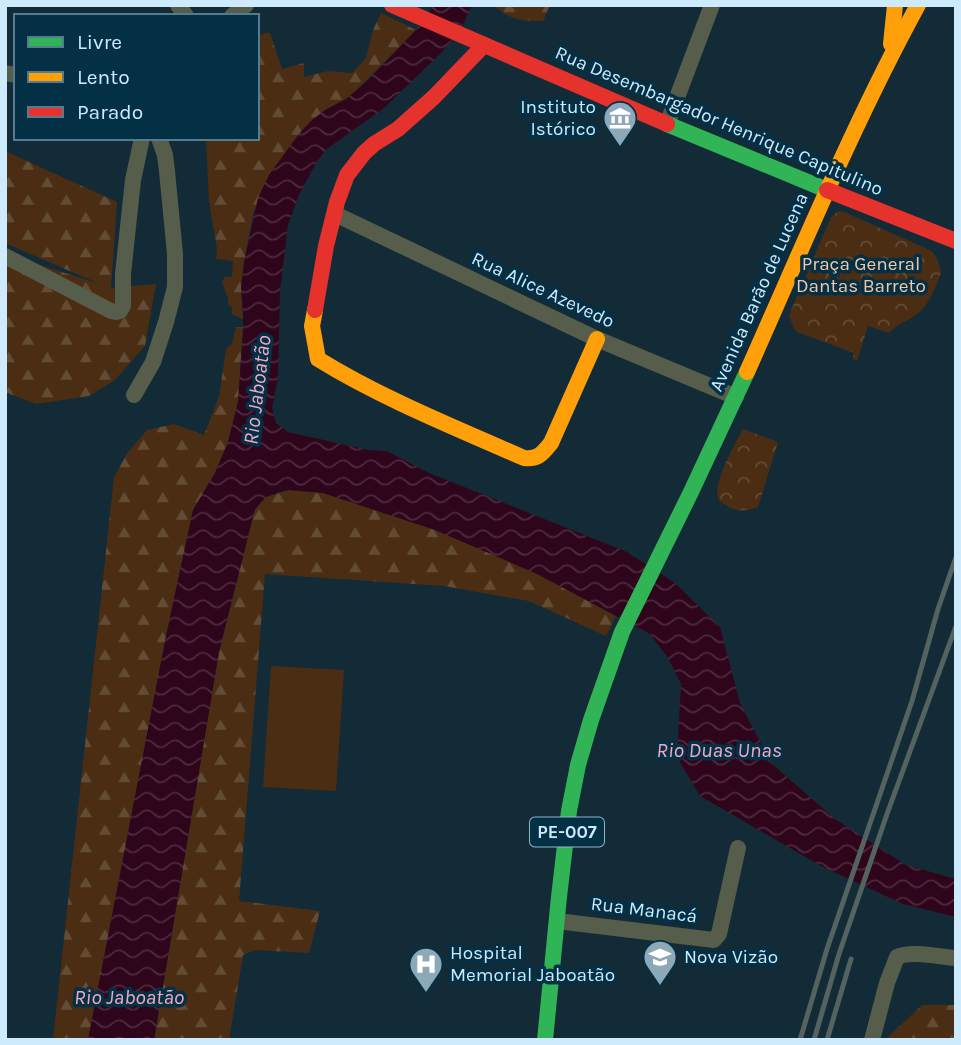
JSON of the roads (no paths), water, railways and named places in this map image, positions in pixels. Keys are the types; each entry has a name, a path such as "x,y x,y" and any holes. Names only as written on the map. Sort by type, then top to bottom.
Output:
{"main road":[{"name":"Rua Desembargador Henrique Capitulino","path":"391,5 667,124 849,200 956,241"},
{"name":"Avenida Barão de Lucena","path":"890,55 895,5"},
{"name":"Avenida Barão de Lucena","path":"557,921 574,786 592,716 622,632 736,397 890,55 918,5"},
{"path":"484,45 425,105 398,129 364,153 347,175 326,246 312,326 318,359 407,406 533,460 551,443 597,339"},
{"name":"PE-007","path":"545,1040 557,921"}],"street":[{"path":"667,124 712,5"},
{"path":"5,256 111,311 120,311 123,306 123,274 133,180 142,140"},
{"path":"134,395 153,362 175,287 175,254 167,171 160,140"},
{"name":"Rua Alice Azevedo","path":"335,214 597,339 736,397"},
{"name":"Rua Manacá","path":"557,921 714,940 719,934 738,848"},
{"path":"872,1040 897,957 914,954 956,958"}],"water":[{"path":"433,5 472,5 462,27 442,52 384,108 327,149 317,161 299,195 288,225 280,291 278,378 272,408 276,423 288,432 368,450 387,451 429,473 627,552 675,583 720,627 740,703 771,763 835,819 906,865 956,879 956,917 903,904 821,866 700,796 677,757 681,684 668,658 650,634 537,574 435,530 323,493 289,490 266,497 255,509 219,652 154,1040 88,1040 193,510 215,473 228,442 238,402 243,331 241,289 258,198 269,175 298,135 325,110 346,99 367,81 416,30"}],"railway":[{"path":"800,1040 827,949 912,701 956,557"},
{"path":"814,1040 839,954 887,814 956,626"},
{"path":"827,1040 851,959"}],"place":[{"name":"Instituto Istórico","path":"620,148"},
{"name":"Nova Vizão","path":"660,987"},
{"name":"Hospital Memorial Jaboatão","path":"426,994"}],"park label":[{"name":"Praça General Dantas Barreto","path":"861,275"}],"water label":[{"name":"Rio Jaboatão","path":"257,390"},
{"name":"Rio Duas Unas","path":"719,750"},
{"name":"Rio Jaboatão","path":"129,997"}]}
